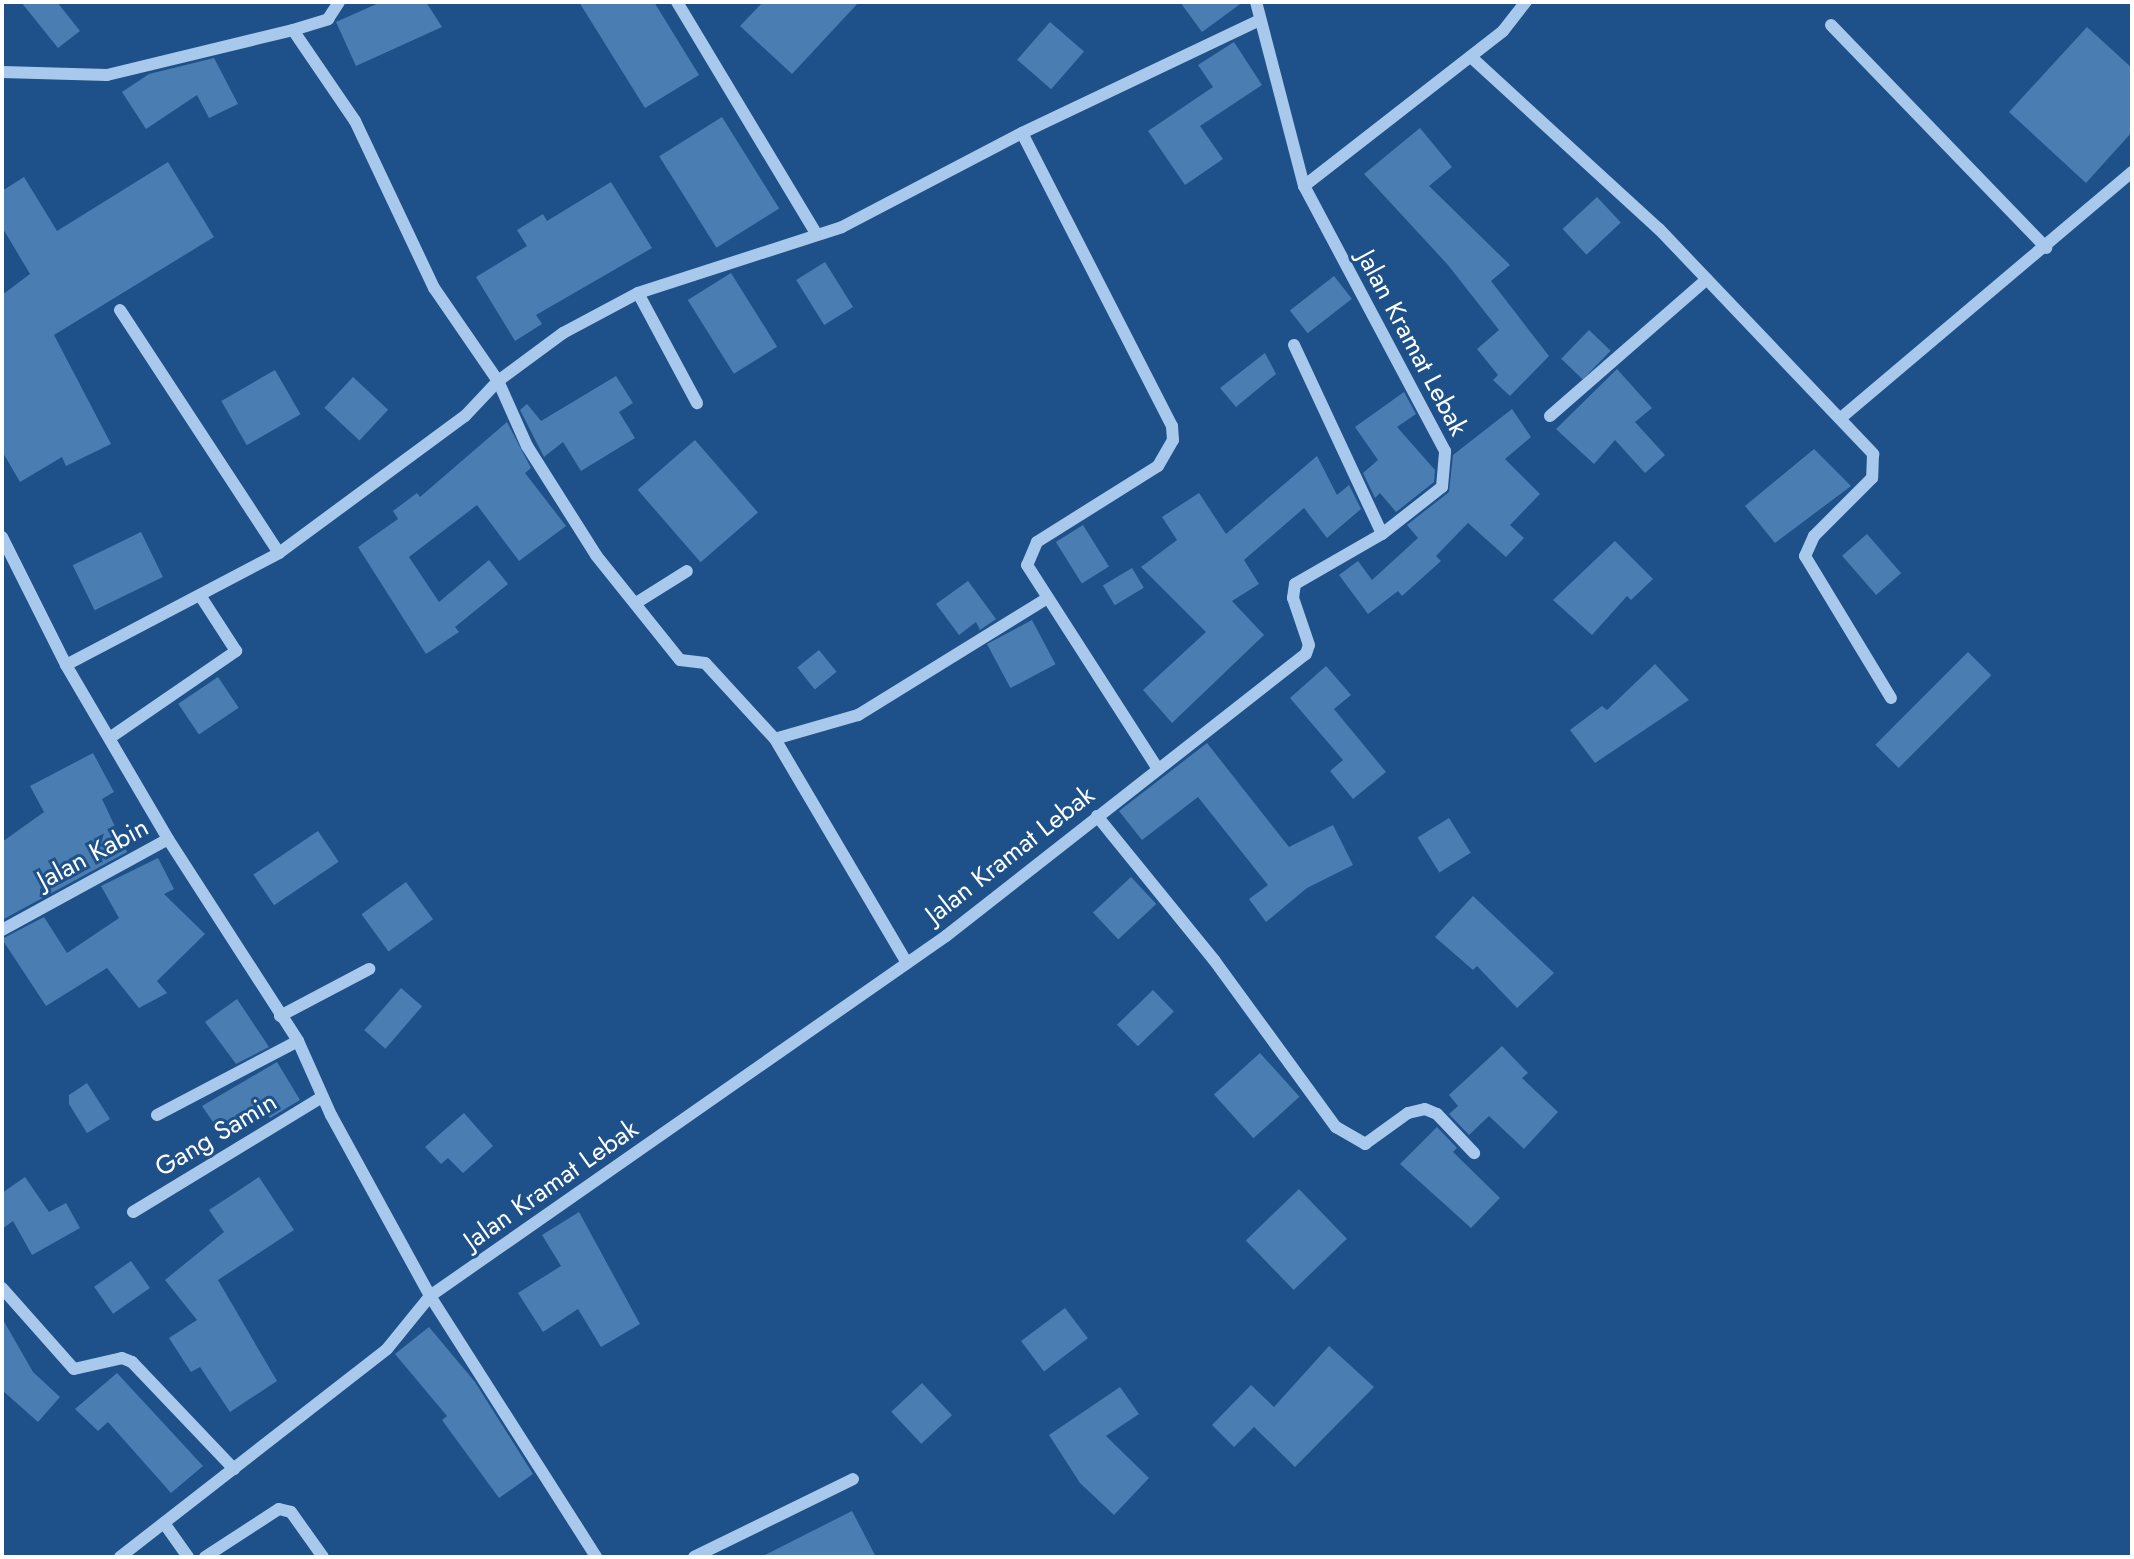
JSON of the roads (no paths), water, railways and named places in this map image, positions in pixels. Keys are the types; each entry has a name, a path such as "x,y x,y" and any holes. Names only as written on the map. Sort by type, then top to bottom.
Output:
{"street":[{"path":"2,72 107,75 328,19 339,2"},
{"path":"677,2 816,233"},
{"name":"Jalan Kramat Lebak","path":"120,1557 387,1349 430,1296 907,963 1309,650 1293,598 1295,584 1382,534 1442,487 1445,451 1304,186 1256,2"},
{"path":"1304,186 1471,57 1527,2"},
{"path":"66,665 201,597 279,553 465,416 498,381 553,339 638,293 816,233 892,204 1022,133 1260,20"},
{"path":"1831,25 2046,248"},
{"path":"293,30 355,121 434,288 498,381 547,482 596,555 680,660 705,663 775,739 907,963"},
{"path":"1471,57 1618,189 1842,417 1873,454 1872,478 1814,536 1805,556 1891,698"},
{"path":"1022,133 1172,426 1173,440 1158,466 1029,551 1027,565 1046,599 1158,769"},
{"path":"1842,417 2046,248 2132,172"},
{"path":"1550,415 1707,279"},
{"path":"638,293 697,403"},
{"path":"120,310 279,553"},
{"path":"1294,345 1382,534"},
{"path":"2,537 66,665 111,737 168,839 298,1041 322,1097 430,1296 596,1557"},
{"path":"636,603 687,571"},
{"path":"111,737 236,651 201,597"},
{"path":"775,739 858,715 1046,599"},
{"path":"1097,816 1214,960 1336,1127 1365,1144 1408,1113 1425,1109 1474,1153"},
{"name":"Jalan Kabin","path":"2,929 168,839"},
{"path":"280,1016 369,969"},
{"path":"157,1115 298,1041"},
{"name":"Gang Samin","path":"133,1212 322,1097"},
{"path":"2,1288 74,1369 122,1359 132,1362 234,1469"},
{"path":"694,1557 853,1479"},
{"path":"205,1557 279,1509 291,1512 323,1557"},
{"path":"164,1523 188,1557"}]}
